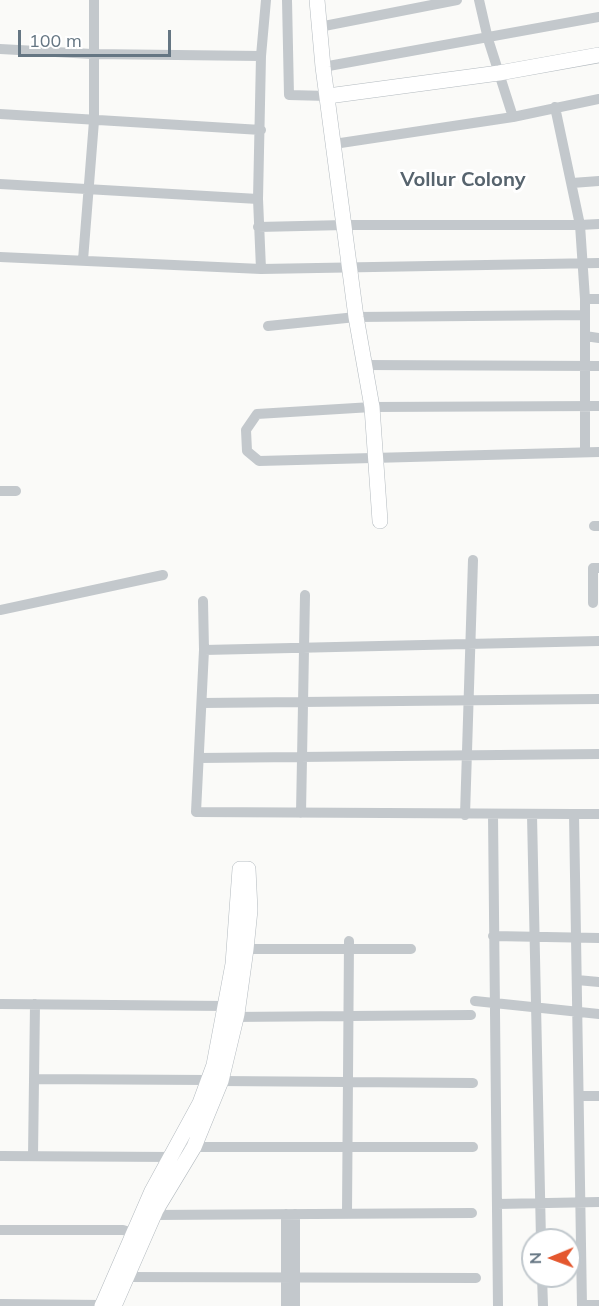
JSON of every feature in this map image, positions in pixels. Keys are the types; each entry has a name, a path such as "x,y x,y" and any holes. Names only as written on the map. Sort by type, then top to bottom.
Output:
{"street":[{"path":"83,260 94,121 93,0"},
{"path":"261,269 258,199 261,57 266,0"},
{"path":"287,0 289,95 328,96 499,73 599,55"},
{"path":"317,0 323,67 352,267 356,317 372,407 380,521"},
{"path":"319,27 457,0"},
{"path":"479,0 488,39 513,117"},
{"path":"323,67 488,39 599,17"},
{"path":"0,49 92,54 261,57"},
{"path":"334,144 513,117 599,99"},
{"path":"555,107 580,225 585,299 585,452"},
{"path":"0,114 261,130"},
{"path":"572,183 599,181"},
{"path":"0,184 258,199"},
{"path":"258,227 599,224"},
{"path":"0,257 261,269 599,262"},
{"path":"585,299 599,299"},
{"path":"268,326 356,317 585,315"},
{"path":"585,336 599,338"},
{"path":"365,365 599,366"},
{"path":"599,406 372,407 257,414 246,430 247,451 259,461 599,452"},
{"path":"0,491 16,491"},
{"path":"465,815 473,560"},
{"path":"595,606 593,568 599,568"},
{"path":"0,610 163,575"},
{"path":"301,813 305,702 305,595"},
{"path":"203,601 204,650 196,812 599,814"},
{"path":"204,650 599,641"},
{"path":"201,703 599,699"},
{"path":"199,758 599,754"},
{"path":"532,814 541,1228"},
{"path":"574,814 582,1306 599,1305"},
{"path":"493,815 498,1306"},
{"path":"106,1306 126,1277 139,1234 154,1215 215,1081 229,1013 246,949 250,910 248,869 240,870 229,1013"},
{"path":"493,936 599,938"},
{"path":"347,1213 349,945"},
{"path":"246,949 349,945 411,949"},
{"path":"577,980 599,982"},
{"path":"476,1001 599,1014"},
{"path":"0,1004 348,1016 471,1015"},
{"path":"33,1156 35,1004"},
{"path":"34,1079 473,1083"},
{"path":"579,1096 599,1096"},
{"path":"106,1306 172,1157 188,1144 473,1147"},
{"path":"0,1156 172,1157"},
{"path":"497,1204 599,1202"},
{"path":"154,1215 472,1213"},
{"path":"286,1306 290,1279 290,1214"},
{"path":"0,1230 139,1234"},
{"path":"126,1277 476,1278"},
{"path":"290,1279 295,1306"},
{"path":"542,1288 543,1306"},
{"path":"0,1304 106,1306"}],"district":[{"name":"Vollur Colony","path":"463,180"}]}
